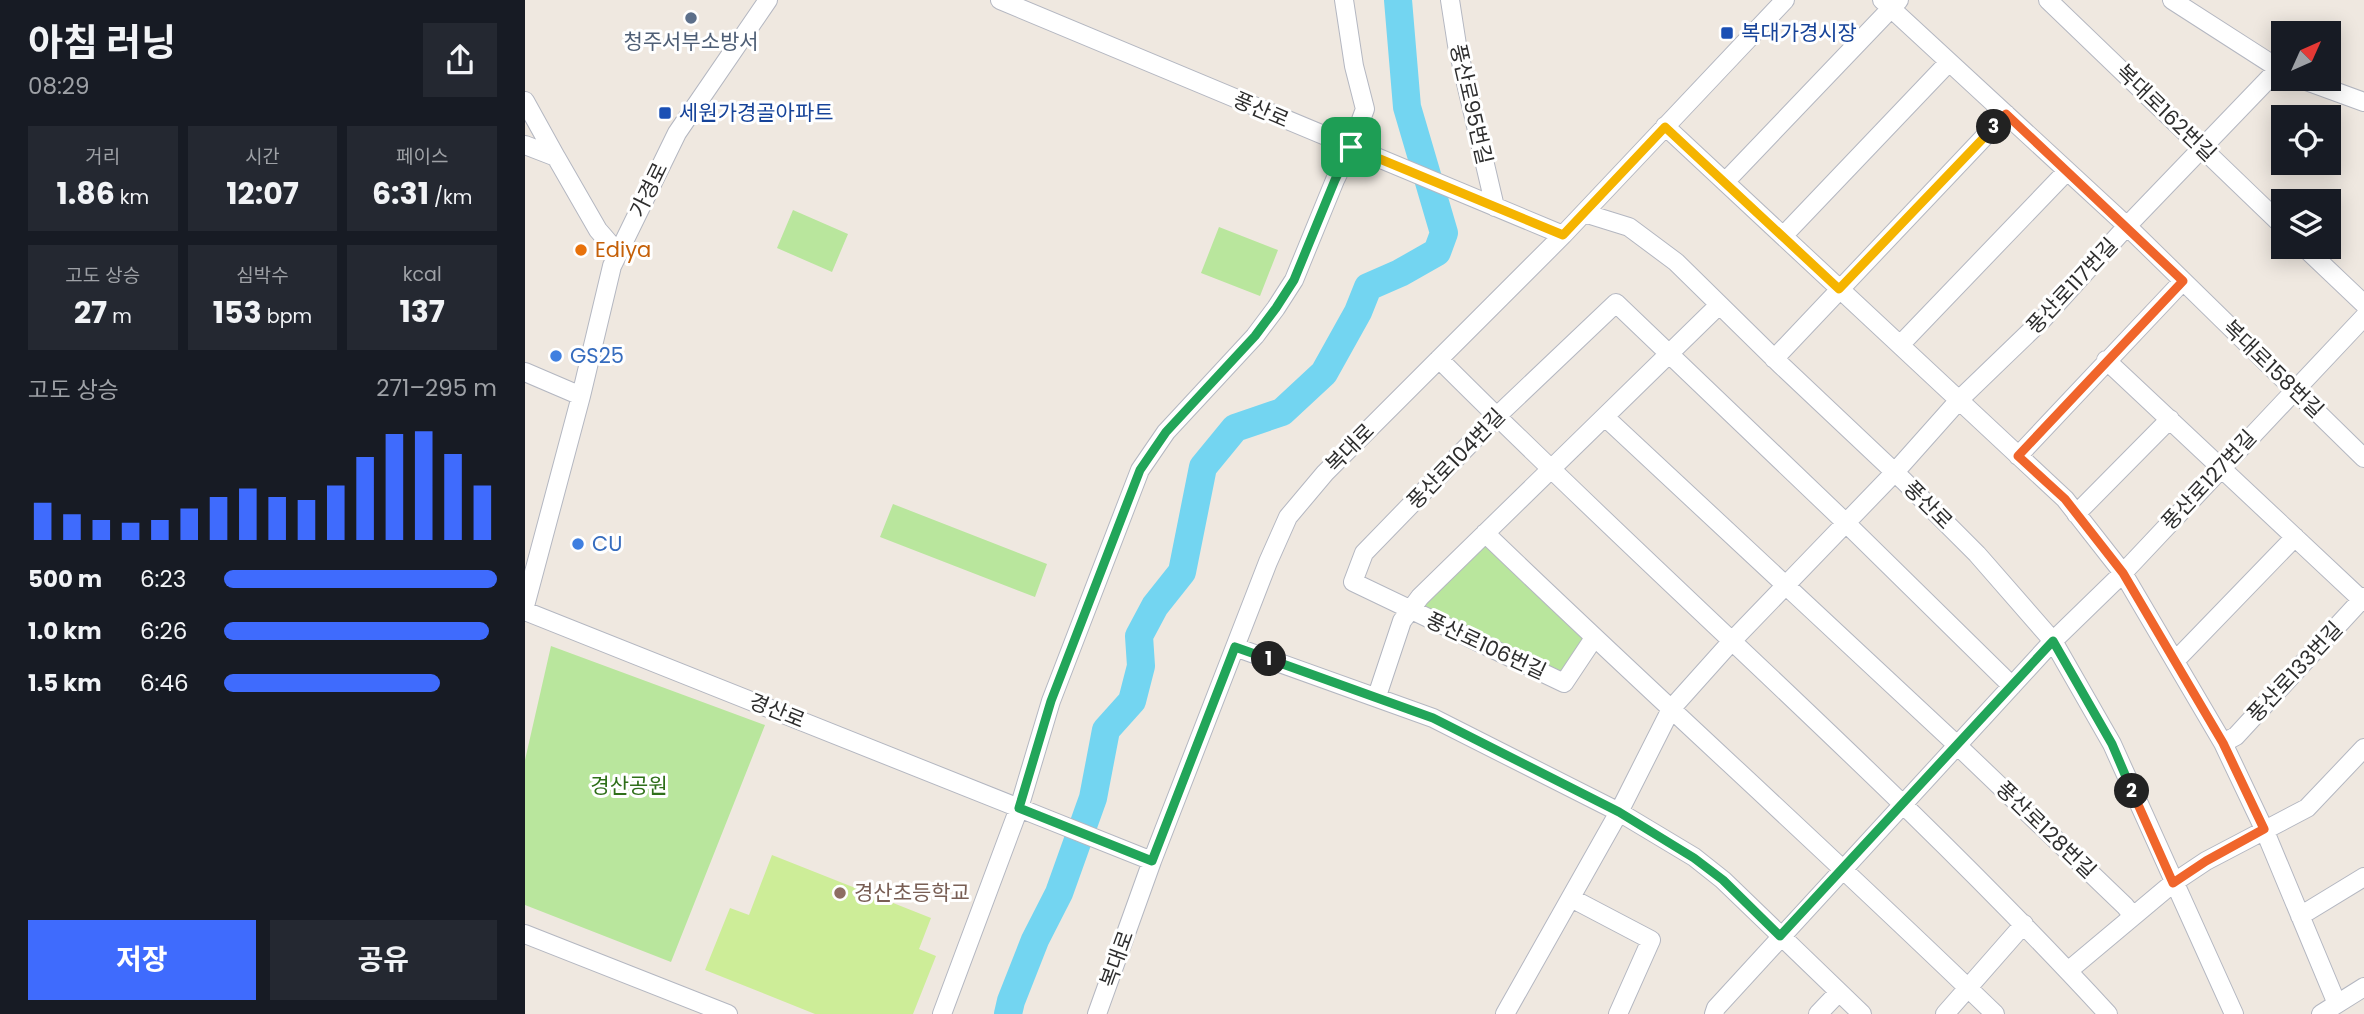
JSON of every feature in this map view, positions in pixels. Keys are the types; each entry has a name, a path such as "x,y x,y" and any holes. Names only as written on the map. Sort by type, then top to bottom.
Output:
{"street":[{"name":"가경로","path":"525,606 581,396 612,266 677,133 768,0"},
{"name":"풍산로","path":"999,0 1563,235"},
{"path":"942,1014 1024,810 1051,701 1140,470 1166,432 1255,336 1276,308 1294,280 1351,147 1365,109 1354,66 1344,0"},
{"name":"풍산로95번길","path":"1450,0 1487,204"},
{"name":"복대로","path":"1097,1014 1152,861 1288,517 1325,473 1563,235 1785,0"},
{"name":"복대로162번길","path":"2049,0 2271,214"},
{"path":"2172,0 2271,64"},
{"name":"복대로158번길","path":"1725,182 1810,94 1891,3 1949,62 2127,226 2364,458"},
{"path":"1783,236 1949,62"},
{"name":"풍산로117번길","path":"1505,1014 1619,812 1671,709 1960,400 2043,319 2127,226 2271,81"},
{"path":"2334,91 2364,102"},
{"path":"525,101 597,230 618,253"},
{"path":"1774,359 2006,114"},
{"path":"1665,127 2065,499 2123,573 2223,743 2264,829 2337,1004"},
{"path":"525,145 557,157"},
{"path":"1900,345 2067,171"},
{"name":"풍산로","path":"1584,213 1629,227 1677,262 1977,554 2053,641 2112,744 2234,1014"},
{"path":"2317,259 2364,304"},
{"path":"2018,456 2183,281"},
{"name":"풍산로104번길","path":"1409,610 1353,582 1364,553 1496,417 1616,303 1670,354"},
{"name":"풍산로106번길","path":"1377,696 1402,621 1409,610 1719,305"},
{"name":"풍산로127번길","path":"2053,641 2123,573 2364,317"},
{"path":"1670,354 2012,686"},
{"path":"1439,359 1731,642 1904,804 2024,924 2108,1014"},
{"path":"2106,360 2363,599"},
{"path":"525,372 581,396"},
{"name":"풍산로128번길","path":"1605,417 1958,745 2133,916"},
{"path":"2076,514 2170,418"},
{"path":"1485,533 1995,1014"},
{"path":"2175,661 2295,537"},
{"name":"풍산로133번길","path":"2223,743 2236,736 2363,599"},
{"name":"풍산로106번길","path":"1409,610 1564,683 1594,638"},
{"name":"경산로","path":"525,611 1152,861"},
{"path":"1714,1014 1716,1008 1780,936 2053,641"},
{"path":"1235,647 1433,718 1619,812 1694,858 1723,880 1862,1014"},
{"path":"2068,971 2173,883 2206,861 2307,808 2364,748"},
{"path":"2300,916 2364,877"},
{"path":"1571,898 1651,940 1618,1014"},
{"path":"1945,1014 2024,924"},
{"path":"525,934 728,1014"},
{"path":"2321,1014 2364,987"},
{"path":"1818,1014 1839,992"}],"green space":[{"path":"793,210 848,234 832,272 777,248"},
{"path":"1219,227 1278,250 1260,296 1201,273"},
{"path":"893,504 1047,564 1035,597 880,537"},
{"path":"1485,543 1586,640 1563,674 1419,606"},
{"name":"경산공원","path":"551,646 765,725 671,962 525,905 525,760"},
{"path":"772,855 931,918 919,949 936,956 913,1014 815,1014 705,970 730,908 749,915"}],"waterway":[{"path":"1008,1014 1035,940 1059,893 1093,798 1106,730 1132,701 1141,666 1139,636 1155,606 1182,572 1203,467 1235,428 1282,412 1324,373 1358,312 1368,287 1437,252 1444,233 1407,107 1398,0"}],"place":[{"name":"청주서부소방서","path":"691,18"},
{"name":"복대가경시장","path":"1727,33"},
{"name":"세원가경골아파트","path":"665,113"},
{"name":"Ediya","path":"581,250"},
{"name":"GS25","path":"556,356"},
{"name":"CU","path":"578,544"},
{"name":"경산초등학교","path":"840,893"}],"route":[{"path":"2006,114 2183,281 2018,456 2065,499 2123,573 2223,743 2264,829 2173,883 2112,744 2053,641 1780,936 1723,880 1694,858 1619,812 1433,718 1235,647 1152,861 1019,808 1051,701 1140,470 1166,432 1255,336 1276,308 1294,280 1351,147 1563,235 1665,127 1839,289 2006,114"}]}
